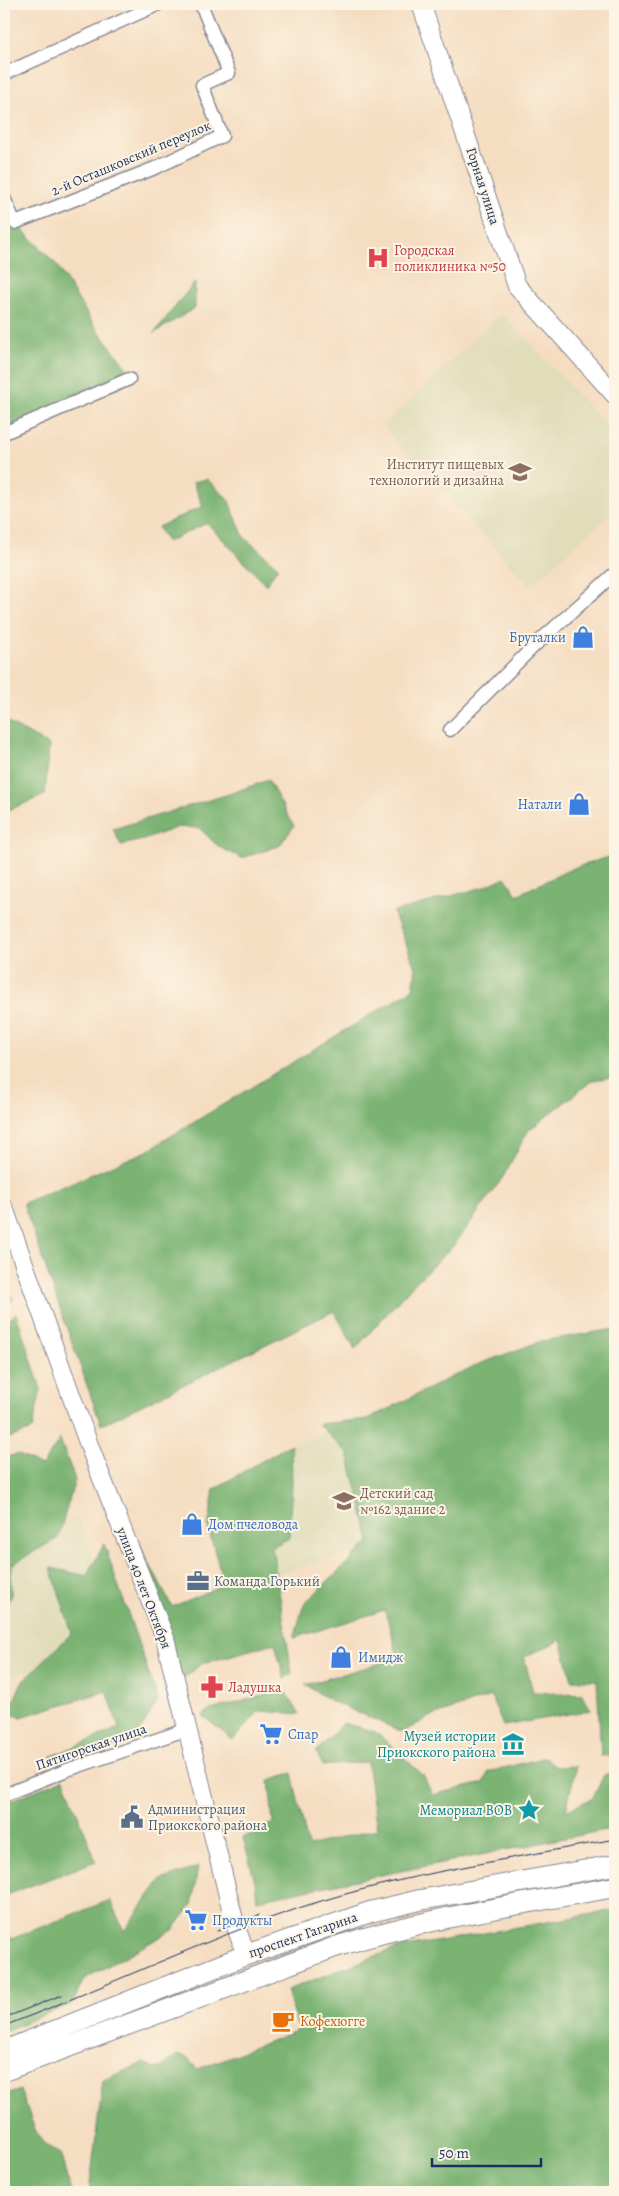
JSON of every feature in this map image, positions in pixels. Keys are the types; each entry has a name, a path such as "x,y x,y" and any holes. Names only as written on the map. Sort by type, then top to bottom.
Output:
{"main road":[{"name":"проспект Гагарина","path":"4,2051 246,1955 370,1912 420,1900 615,1865"},
{"name":"проспект Гагарина","path":"4,2071 335,1947 418,1924 615,1887"},
{"name":"улица 40 лет Октября","path":"246,1955 255,1977"}],"street":[{"path":"4,74 159,4"},
{"name":"2-й Осташковский переулок","path":"4,198 15,223 155,168 222,136 202,85 229,74 201,4"},
{"name":"Горная улица","path":"421,4 517,286 615,394"},
{"path":"4,433 129,379"},
{"path":"450,730 533,647 615,573"},
{"name":"улица 40 лет Октября","path":"4,1208 90,1448 165,1638 235,1924 246,1955"},
{"name":"Пятигорская улица","path":"4,1795 67,1770 188,1730"}],"shaded area":[{"name":"Институт пищевых технологий и дизайна","path":"502,313 615,435 615,510 530,586 382,426"},
{"path":"338,1430 386,1543 270,1576 246,1484 297,1442"},
{"path":"77,1517 122,1636 4,1680 4,1541"}],"green space":[{"path":"4,211 56,264 92,322 128,370 125,384 4,438"},
{"path":"195,282 195,308 154,333"},
{"path":"207,479 228,499 244,537 278,567 266,585 207,523 167,542 158,527 203,506 193,482"},
{"path":"4,713 9,723 49,745 45,795 4,812"},
{"path":"268,780 294,826 279,846 242,858 219,847 199,828 178,827 143,840 121,845 113,829 229,794"},
{"path":"615,855 615,1077 593,1080 528,1131 503,1177 456,1243 411,1287 355,1349 334,1311 101,1425 23,1203 145,1152 413,989 416,969 393,912 484,887 505,877 517,895 571,869"},
{"path":"4,1275 13,1300 4,1303"},
{"path":"16,1313 41,1389 32,1430 4,1440 4,1324"},
{"path":"615,1329 615,1755 601,1756 597,1680 572,1680 561,1640 524,1657 533,1692 582,1694 591,1710 503,1726 491,1696 430,1717 403,1732 331,1701 305,1685 398,1658 385,1610 294,1638 304,1604 370,1541 348,1454 318,1424 368,1419 474,1366 541,1341"},
{"path":"60,1439 75,1480 58,1538 11,1565 11,1598 4,1601 4,1458 17,1454 42,1466"},
{"path":"291,1444 292,1482 289,1538 272,1547 292,1673 284,1679 275,1643 201,1664 179,1683 135,1549 140,1546 172,1607 224,1584 208,1528 214,1489"},
{"path":"104,1544 158,1700 135,1740 60,1764 50,1757 119,1728 107,1691 21,1717 8,1714 22,1682 72,1633 51,1568 87,1576"},
{"path":"284,1690 300,1714 259,1711 233,1740 203,1716 207,1711"},
{"path":"343,1723 376,1732 424,1776 432,1795 484,1783 488,1772 546,1757 555,1767 576,1766 566,1811 593,1798 604,1775 615,1771 615,1828 257,1900 255,1881 243,1838 273,1823 269,1780 292,1773 308,1846 377,1829 367,1762 323,1766 316,1752"},
{"path":"64,1779 96,1861 4,1896 4,1803"},
{"path":"198,1867 192,1905 173,1930 84,1979 73,2003 4,2031 4,1973 10,1970 4,1953 4,1923 11,1939 110,1900 124,1931 161,1880"},
{"path":"615,1910 615,2192 89,2192 103,2080 143,2063 154,2069 162,2067 177,2055 189,2059 198,2069 299,2030 287,1990 394,1949"},
{"path":"20,2090 41,2140 60,2153 71,2192 4,2192 4,2096"}],"tram line":[{"path":"4,2026 264,1920 340,1895 418,1876 615,1839"},
{"path":"217,1931 259,1915"},
{"path":"4,2018 62,1995"}],"place":[{"name":"Городская поликлиника №50","path":"378,258"},
{"name":"Институт пищевых технологий и дизайна","path":"520,472"},
{"name":"Бруталки","path":"583,637"},
{"name":"Натали","path":"579,804"},
{"name":"Детский сад №162 здание 2","path":"344,1501"},
{"name":"Дом пчеловода","path":"192,1524"},
{"name":"Команда Горький","path":"198,1581"},
{"name":"Имидж","path":"341,1657"},
{"name":"Ладушка","path":"212,1687"},
{"name":"Спар","path":"271,1734"},
{"name":"Музей истории Приокского района","path":"513,1744"},
{"name":"Мемориал ВОВ","path":"529,1810"},
{"name":"Администрация Приокского района","path":"132,1817"},
{"name":"Продукты","path":"196,1920"},
{"name":"Кофехюгге","path":"283,2021"}]}
